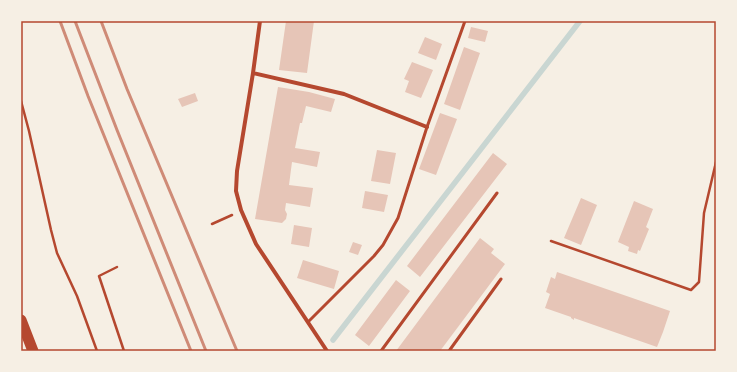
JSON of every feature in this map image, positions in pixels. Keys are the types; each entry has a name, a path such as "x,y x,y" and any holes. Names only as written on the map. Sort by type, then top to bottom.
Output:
{"highway":[{"path":"21,320 33,351"}],"street":[{"path":"260,21 253,73 236,171 236,191 241,210 256,244 327,351"},
{"path":"253,73 344,94 427,127"}],"lane":[{"path":"308,322 367,264 383,246 398,218 427,127 465,21"},
{"path":"381,351 497,193"},
{"path":"448,351 501,279"}],"path":[{"path":"21,101 57,253 77,296 97,351"},
{"path":"551,241 691,290 699,282 704,213 716,162"},
{"path":"117,266 99,276 124,351"}],"building":[{"path":"286,21 314,21 307,73 279,70"},
{"path":"471,27 488,31 485,42 468,38"},
{"path":"425,37 442,44 436,60 418,53"},
{"path":"464,47 480,53 460,110 444,104"},
{"path":"412,62 433,70 421,98 405,92 409,81 404,79"},
{"path":"278,87 309,92 335,99 331,112 306,106 302,123 300,123 295,148 320,152 317,167 292,162 289,185 313,188 310,207 286,203 286,219 282,223 255,219"},
{"path":"195,93 198,101 182,107 178,99"},
{"path":"440,113 457,119 436,175 419,169"},
{"path":"377,150 396,153 390,184 371,181"},
{"path":"493,153 507,164 420,277 407,266"},
{"path":"365,191 388,195 384,212 362,208"},
{"path":"581,198 597,205 581,245 564,238"},
{"path":"634,201 653,209 646,227 649,229 640,251 638,250 637,254 628,251 629,247 618,242"},
{"path":"294,225 312,228 309,247 291,244"},
{"path":"480,238 494,249 491,253 505,264 440,351 396,351"},
{"path":"353,242 362,245 358,255 349,252"},
{"path":"303,260 339,271 334,289 297,278"},
{"path":"557,272 670,311 657,347 574,318 574,320 571,317 545,308 550,294 546,292 551,277 555,279"},
{"path":"396,280 410,291 369,346 355,335"}],"waterway":[{"path":"333,340 580,21"}],"railway":[{"path":"60,21 88,96 191,351"},
{"path":"75,21 206,351"},
{"path":"101,21 127,89 237,351"}]}
